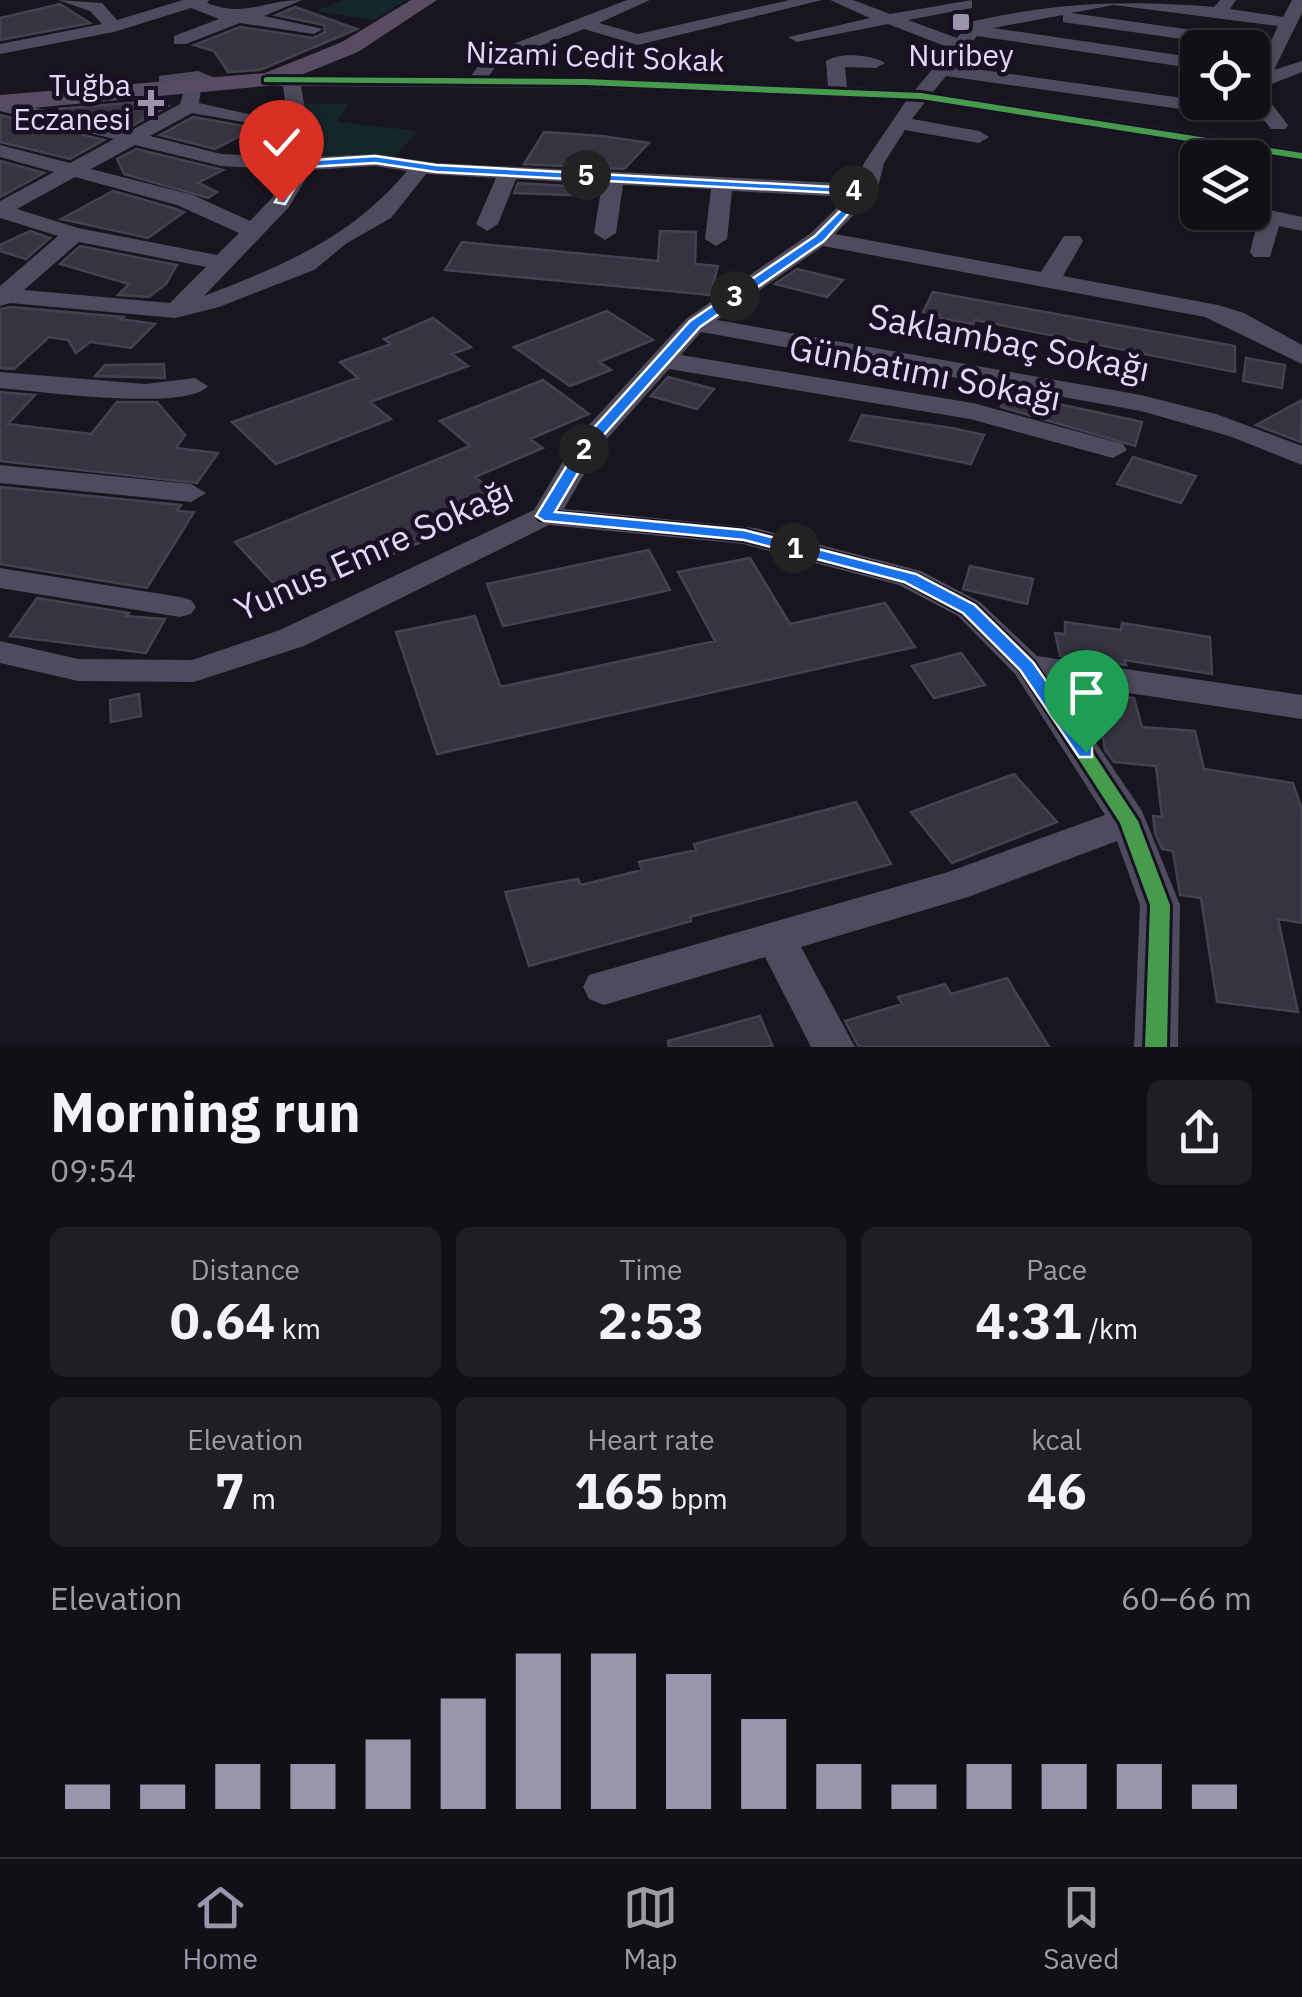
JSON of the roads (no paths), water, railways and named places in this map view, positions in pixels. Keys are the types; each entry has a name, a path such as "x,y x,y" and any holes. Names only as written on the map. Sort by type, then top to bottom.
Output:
{"main road":[{"path":"0,104 279,80 334,56 426,0"}],"street":[{"path":"66,0 96,4 114,26"},
{"path":"180,40 294,0"},
{"path":"477,80 493,58 642,0"},
{"path":"580,22 638,40 667,30 814,0"},
{"path":"838,0 860,8 966,4"},
{"path":"1156,1047 1160,904 1129,821 1026,666 969,609 910,578 744,535 544,516 587,444 695,324 820,238 866,191 874,163 899,123 972,30 1042,7 1114,0 1295,9 1270,54"},
{"path":"0,49 114,26 197,1 241,18 314,29"},
{"path":"1042,7 1274,47"},
{"path":"797,37 884,8 959,45"},
{"path":"972,30 1180,61"},
{"path":"838,93 836,61 876,63"},
{"path":"1270,73 1302,66"},
{"path":"164,70 259,122"},
{"path":"940,70 1180,100"},
{"path":"176,311 281,202 304,164 279,80"},
{"name":"Nizami Cedit Sokak","path":"279,80 477,80 921,96 1302,156"},
{"path":"0,210 130,139 201,88"},
{"path":"0,104 221,160 304,164 375,160 422,167 866,191"},
{"path":"1270,111 1302,118"},
{"path":"1270,115 1302,148"},
{"path":"899,123 979,137"},
{"path":"0,151 185,200 254,230"},
{"path":"1,296 176,311 260,286 306,265 338,238 383,213 422,167"},
{"path":"488,224 509,172"},
{"path":"605,233 614,176"},
{"path":"716,240 722,182"},
{"path":"0,210 74,234 222,263"},
{"path":"1262,252 1270,217 1302,224"},
{"path":"1,296 74,234"},
{"path":"820,238 1209,310 1235,318 1302,356"},
{"path":"1047,282 1072,240"},
{"name":"Saklambaç Sokağı","path":"695,324 914,359 1170,409 1251,432 1302,457"},
{"name":"Günbatımı Sokağı","path":"663,360 974,411 1113,450"},
{"path":"0,380 145,392 196,386"},
{"path":"0,474 191,493"},
{"name":"Yunus Emre Sokağı","path":"0,652 78,670 194,670 292,638 544,516"},
{"name":"Yunus Emre Sokağı","path":"0,578 180,607"},
{"path":"1026,666 1302,707"},
{"path":"604,987 954,886 1129,821"},
{"path":"775,938 833,1047"}],"place":[{"name":"Nuribey","path":"961,22"},
{"name":"Tuğba Eczanesi","path":"151,103"}]}
